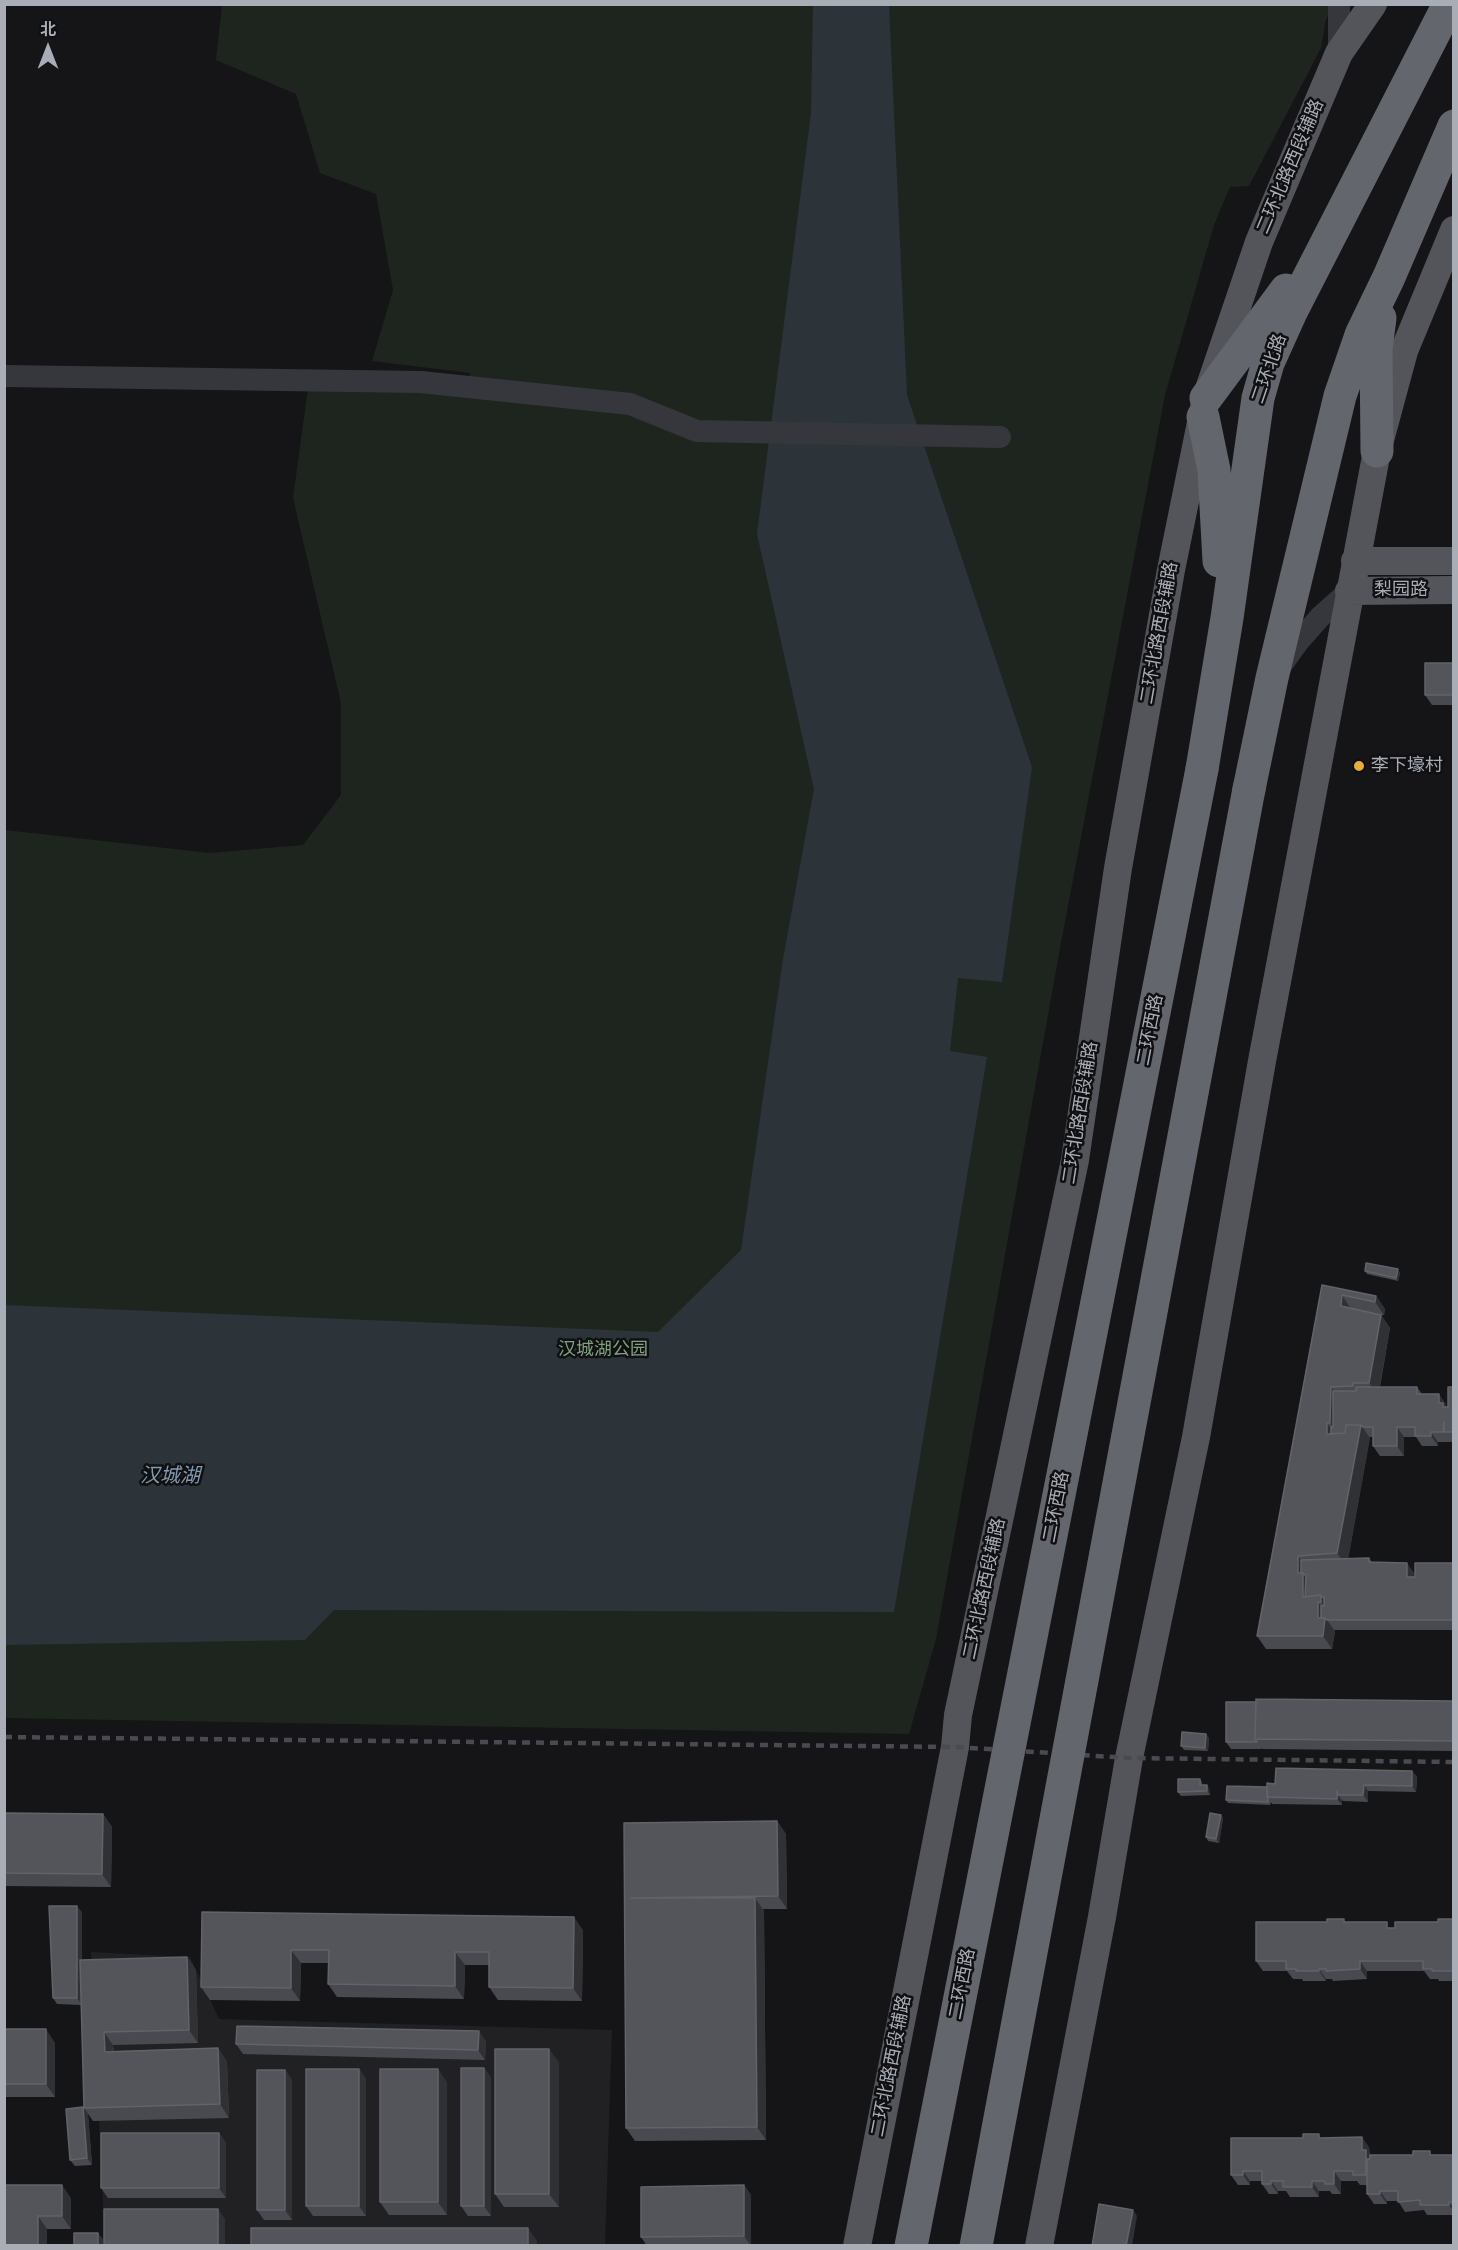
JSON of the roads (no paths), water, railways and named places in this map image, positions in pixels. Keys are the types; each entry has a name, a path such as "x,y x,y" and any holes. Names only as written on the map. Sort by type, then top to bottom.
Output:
{"highway":[{"name":"二环北路","path":"1202,769 1227,618 1258,398 1268,363 1334,226 1449,4"},
{"path":"976,2246 1249,789 1272,678 1340,396 1361,335 1389,277 1454,126"},
{"path":"1227,618 1220,565 1214,470 1204,407 1334,226"},
{"path":"1377,451 1376,349 1389,277"},
{"name":"二环西路","path":"911,2246 1202,769"}],"main road":[{"name":"二环北路西段辅路","path":"857,2246 955,1747 958,1715 1075,1160 1118,868 1171,570 1204,407 1259,242 1340,53 1373,4"},
{"path":"1039,2246 1102,1917 1129,1758 1196,1437 1262,1061 1377,451 1404,351 1454,230"},
{"name":"梨园路","path":"1355,561 1454,561"},
{"name":"梨园路","path":"1349,591 1454,590"}],"street":[{"path":"1340,4 1340,53"},
{"path":"4,375 421,382 630,404 697,432 1000,437"},
{"path":"1272,678 1298,642 1320,617 1349,591"}],"water":[{"name":"汉城湖","path":"813,5 889,5 907,395 1032,767 1002,982 958,978 950,1051 987,1057 894,1612 334,1610 305,1640 5,1645 5,1305 658,1332 741,1250 783,959 814,789 757,534 811,113"}],"railway":[{"path":"4,1737 955,1747 1129,1758 1454,1762"}],"place":[{"name":"李下壕村","path":"1359,766"}],"park label":[{"name":"汉城湖公园","path":"603,1350"}]}
